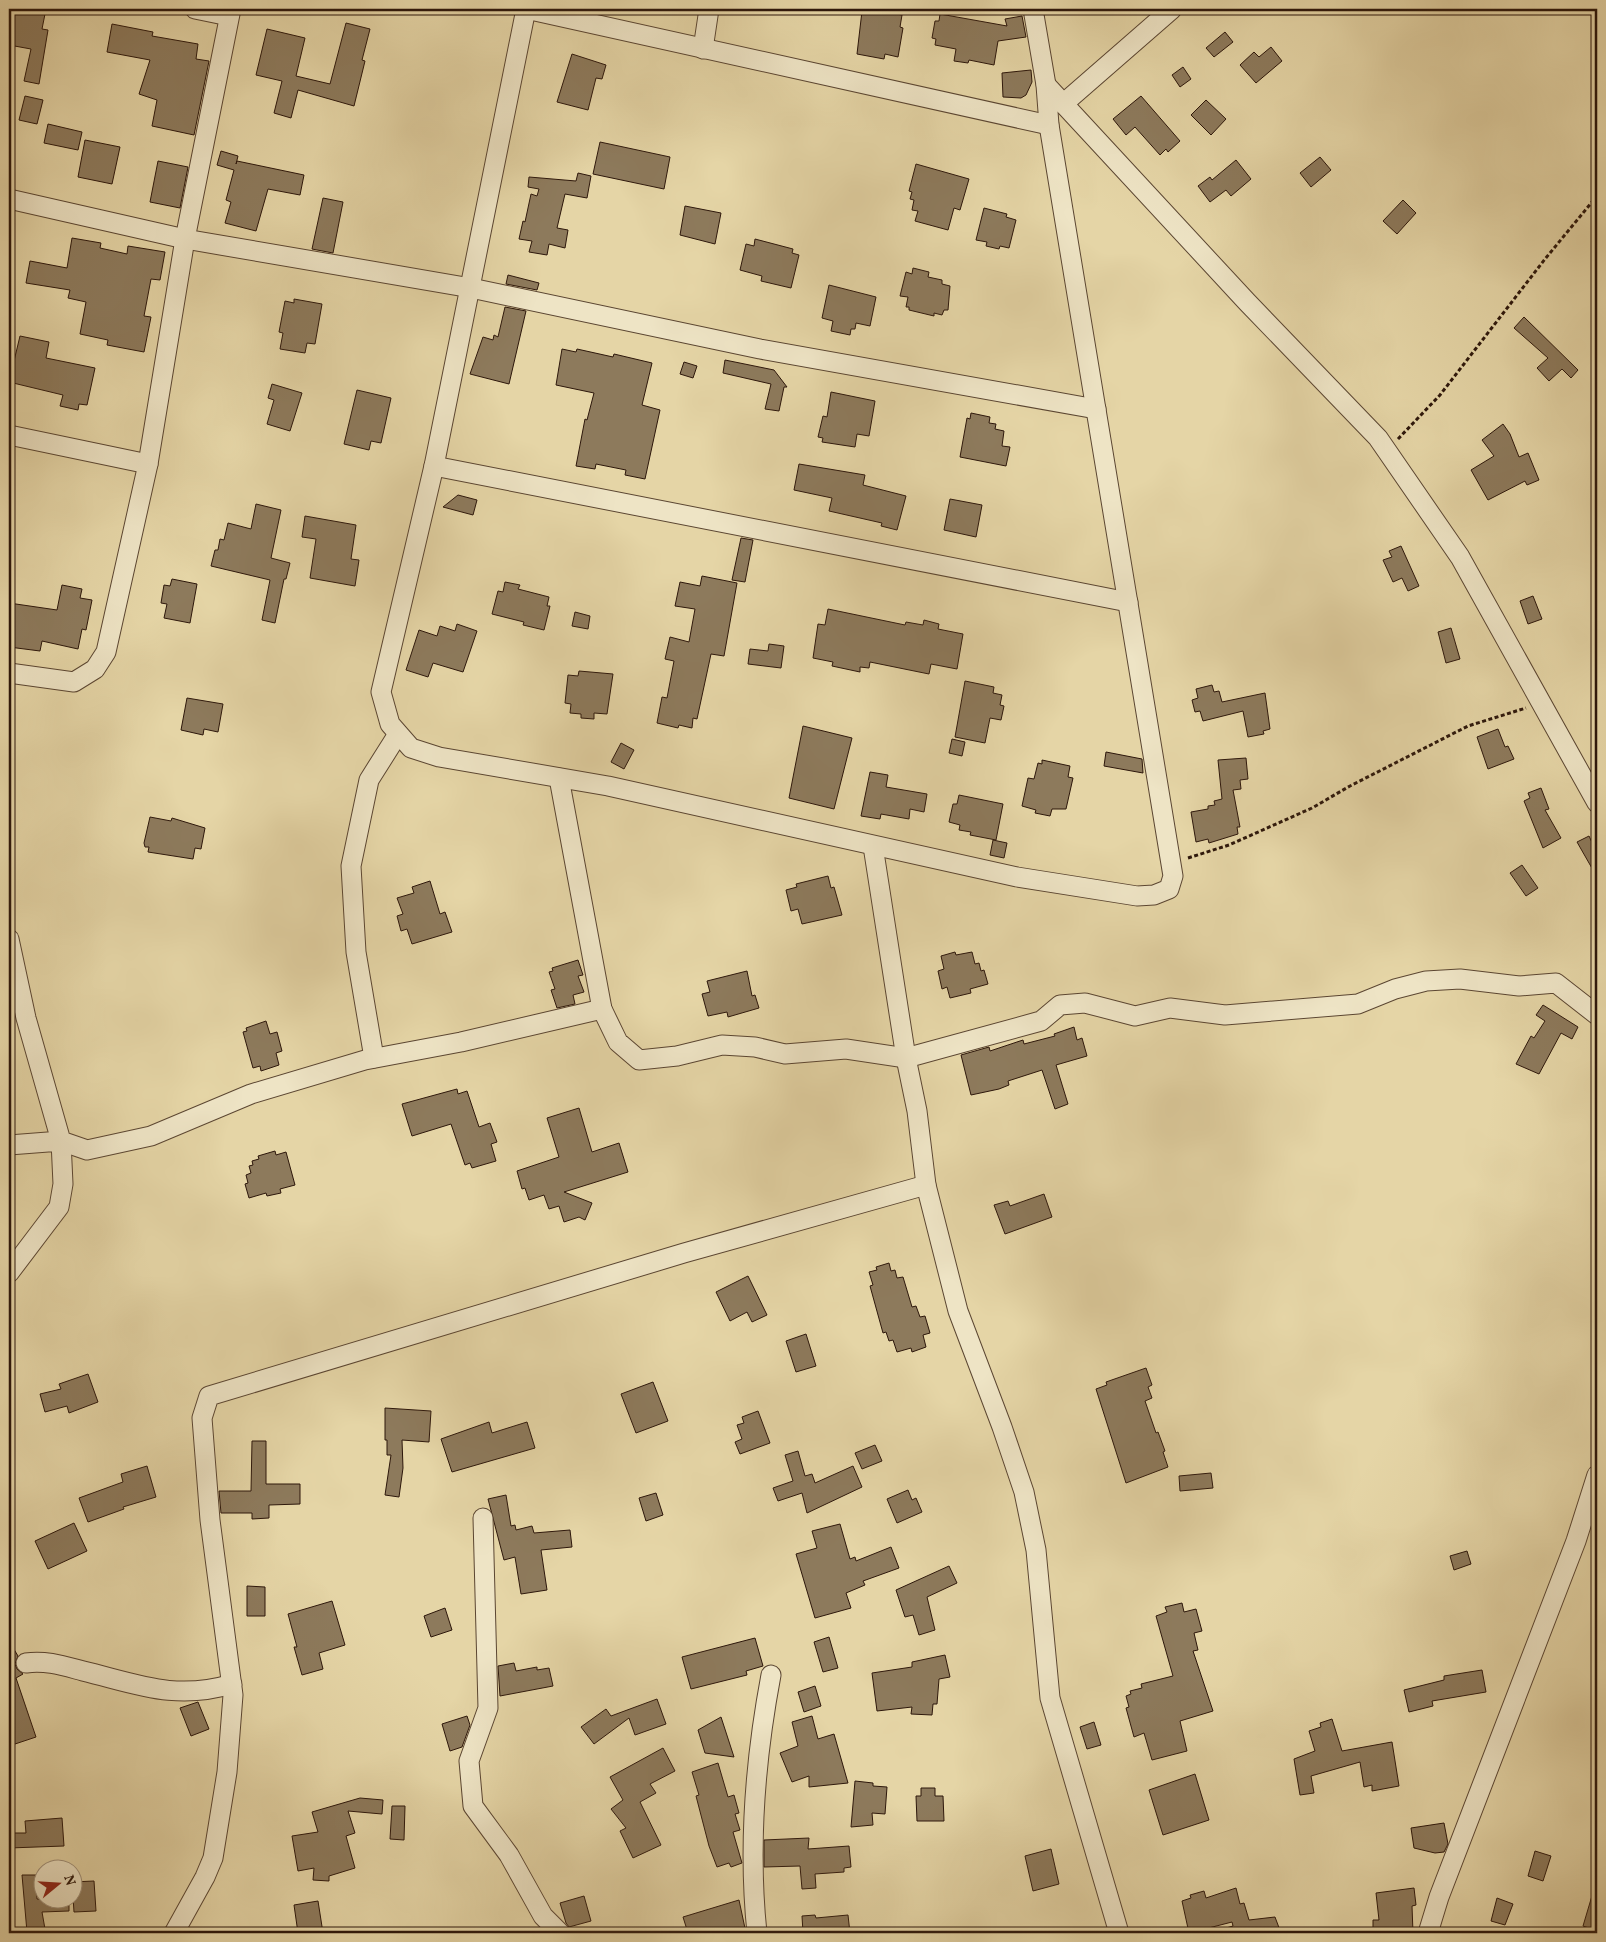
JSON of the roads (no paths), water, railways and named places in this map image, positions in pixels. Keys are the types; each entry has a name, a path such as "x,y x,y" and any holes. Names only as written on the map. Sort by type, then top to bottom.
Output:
{"street":[{"path":"9,673 74,682 95,669 106,652 148,464 185,240 230,12 195,9"},
{"path":"1033,9 1046,85 1049,125 1172,876 1169,889 1154,895 1137,896 1017,877 608,786 439,757 411,748 390,724 381,692 434,466 526,9 1049,125"},
{"path":"703,48 709,9"},
{"path":"1063,104 1172,9"},
{"path":"1046,85 1247,302 1378,438 1460,557 1597,803"},
{"path":"9,200 185,240 471,288 760,349 1096,410"},
{"path":"9,435 148,464"},
{"path":"434,466 1128,602"},
{"path":"374,1058 356,952 351,866 369,780 398,734"},
{"path":"559,778 602,1010 618,1042 639,1060 677,1056 722,1045 755,1047 785,1054 846,1049 906,1058 1041,1021 1060,1005 1085,1003 1135,1016 1170,1008 1225,1015 1358,1004 1395,989 1426,981 1460,979 1519,986 1556,983 1597,1014"},
{"path":"873,846 906,1058 917,1110 926,1185 958,1311 1024,1492 1036,1550 1050,1698 1119,1933"},
{"path":"9,938 26,1018 61,1141 63,1184 59,1207 9,1273"},
{"path":"9,1145 61,1141 87,1150 152,1136 251,1094 374,1058 461,1042 602,1010"},
{"path":"174,1933 205,1878 213,1858 227,1772 232,1684 202,1418 209,1396 684,1253 926,1185"},
{"path":"1428,1933 1439,1897 1572,1550 1597,1475"},
{"path":"483,1518 488,1708 470,1761 473,1806 509,1855 543,1916 560,1933"},
{"path":"26,1663 39,1661 156,1690 208,1691 232,1684"},
{"path":"757,1933 753,1892 758,1751 771,1675"}]}
